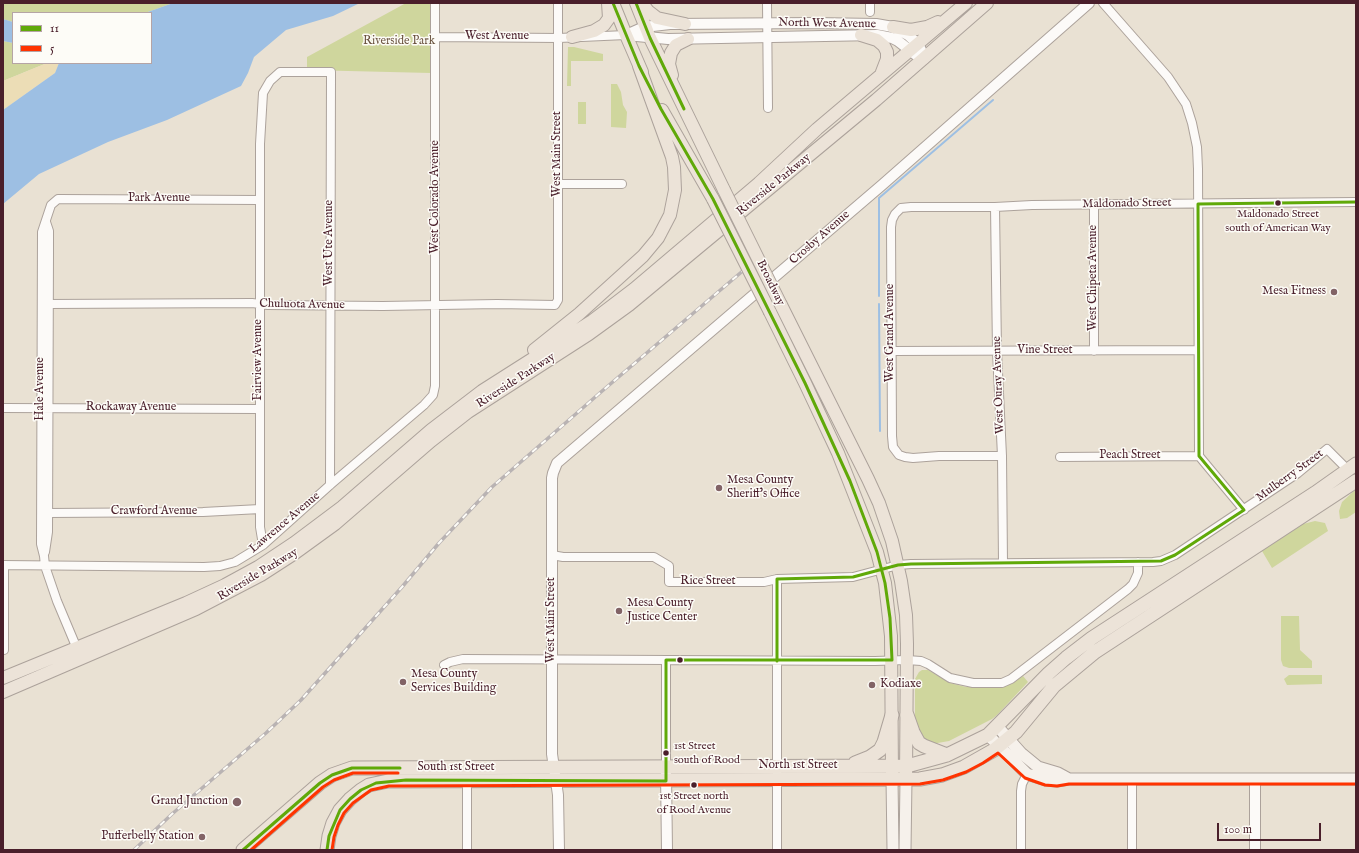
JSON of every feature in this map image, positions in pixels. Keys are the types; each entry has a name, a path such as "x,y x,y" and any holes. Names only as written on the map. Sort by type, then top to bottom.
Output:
{"highway":[{"name":"North 1st Street","path":"555,774 666,781 777,780 892,772 907,766 947,755 992,730 1049,673 1081,646 1352,467"},
{"name":"North 1st Street","path":"555,774 666,766 848,766 892,772 906,779 920,779 932,778 964,768 980,759 1016,732 1054,686 1095,652 1356,481"},
{"path":"848,766 870,757 880,750 892,715"},
{"path":"907,715 919,743 947,755"},
{"name":"South 1st Street","path":"243,850 320,783 332,775 342,771 362,767 555,774"},
{"name":"South 1st Street","path":"327,850 333,823 340,810 350,799 369,785 388,781 467,780 555,774"}],"main road":[{"path":"572,37 594,31 604,25 609,18 608,3"},
{"name":"Broadway","path":"613,3 639,66 665,116 713,199 805,383 838,453 866,522 882,570 890,618 892,660 892,772"},
{"name":"Broadway","path":"636,3 644,27 879,503 892,541 898,565"},
{"path":"642,3 648,11 657,18 685,24"},
{"name":"Riverside Parkway","path":"3,678 186,603 225,585 258,567 294,543 325,520 431,430 482,391 592,321 634,289 759,183 802,143 966,3"},
{"name":"Riverside Parkway","path":"3,692 211,602 261,576 296,553 335,524 431,441 468,412 589,334 629,305 827,142 987,3"},
{"path":"893,27 911,30 922,29 932,26 953,14"},
{"path":"861,35 877,40 886,50 886,64 880,76"},
{"path":"683,107 669,64 673,49 680,42 688,39"},
{"path":"482,391 568,323 644,256 666,225 675,190 674,167 666,139 639,66"},
{"path":"898,565 906,615 907,766 905,850"},
{"path":"992,730 1027,774 1046,780 1356,778"},
{"path":"1003,742 1021,753 1038,767 1058,773 1069,779"},
{"path":"892,772 893,850"}],"street":[{"name":"West Colorado Avenue","path":"435,391 436,3"},
{"name":"West Main Street","path":"555,305 558,300 558,3"},
{"path":"767,3 768,108"},
{"name":"Crosby Avenue","path":"553,473 557,463 565,455 888,180 1089,3"},
{"path":"1103,3 1168,77 1186,104 1192,122 1197,147 1198,169 1198,350 1200,456 1244,510"},
{"name":"North West Avenue","path":"626,35 644,27 685,24 867,23 893,27 908,35 914,47 924,59"},
{"name":"North West Avenue","path":"559,38 626,35 650,38 688,39 877,35 892,38 902,44 914,47"},
{"name":"West Avenue","path":"436,37 559,38"},
{"name":"West Ute Avenue","path":"270,81 280,72 330,72 330,485"},
{"name":"Fairview Avenue","path":"263,545 260,528 259,409 260,144 262,93 270,81"},
{"path":"558,184 622,184"},
{"name":"Hale Avenue","path":"44,556 48,532 48,513 44,408 42,232 51,205 58,199"},
{"name":"Park Avenue","path":"58,199 260,200"},
{"name":"Maldonado Street","path":"898,211 906,207 1356,202"},
{"name":"West Chipeta Avenue","path":"1094,205 1094,351"},
{"name":"West Ouray Avenue","path":"995,207 997,351 1002,456 1002,563"},
{"name":"West Grand Avenue","path":"898,211 892,220 891,227 893,448 905,458 939,456 1002,456"},
{"name":"Hale Avenue","path":"46,222 48,231 48,304 41,544 45,566 57,601 81,659"},
{"name":"Chuluota Avenue","path":"48,304 252,303 330,306 435,306 497,304 555,305"},
{"name":"Vine Street","path":"891,351 1198,350"},
{"name":"Lawrence Avenue","path":"4,565 204,567 220,566 235,562 263,545 330,485 424,405 435,391"},
{"name":"Rockaway Avenue","path":"3,408 259,409"},
{"name":"Mulberry Street","path":"882,570 898,565 911,564 1161,561 1175,555 1244,510 1298,473 1328,449 1352,467"},
{"name":"Peach Street","path":"1060,457 1200,456"},
{"name":"West Main Street","path":"553,473 552,754 558,795 559,850"},
{"name":"Crawford Avenue","path":"48,513 203,512 260,509"},
{"name":"Rice Street","path":"552,555 563,557 654,557 669,566 669,582 764,582 778,579 853,577 882,570"},
{"path":"444,665 463,659 777,661 907,660 921,661 950,678 973,683 1002,683 1009,681 1128,589 1133,584 1138,572 1138,562"},
{"path":"4,565 4,650"},
{"path":"777,850 778,579"},
{"path":"666,660 666,849"},
{"path":"1021,850 1021,792 1022,784 1027,774"},
{"path":"1132,779 1132,850"},
{"path":"1254,850 1255,779"},
{"path":"467,780 467,850"}],"green space":[{"path":"3,3 173,3 148,12 12,12 12,22 3,19"},
{"name":"Riverside Park","path":"406,3 430,3 431,73 307,70 307,57"},
{"path":"3,41 12,43 12,64 45,64 3,81"},
{"path":"568,47 603,54 603,61 571,61 571,86 567,86"},
{"path":"611,84 617,84 621,92 623,105 627,112 626,128 611,127"},
{"path":"578,102 586,102 586,124 578,124"},
{"path":"1356,489 1356,512 1347,518 1340,519 1339,511 1342,502"},
{"path":"1315,521 1325,523 1328,531 1272,568 1262,551 1303,524"},
{"path":"1281,616 1299,616 1300,650 1312,661 1312,668 1289,668 1283,666 1281,660"},
{"path":"922,670 928,670 950,683 966,687 1003,687 1013,683 1023,676 1028,682 992,719 949,741 932,744 924,741 915,722 915,679"},
{"path":"1289,675 1322,675 1322,684 1287,685 1284,679"}],"sand":[{"path":"45,64 59,64 55,73 3,110 3,81"}],"water":[{"path":"173,3 360,3 333,16 286,30 254,57 241,86 167,120 108,142 39,174 3,204 3,110 55,73 59,64 152,64 152,12 148,12"},
{"path":"3,19 12,22 12,43 3,41"}],"waterway":[{"path":"879,296 879,198 993,100"},
{"path":"879,304 880,431"}],"railway":[{"path":"134,850 172,814 266,733 301,700 402,587 439,543 492,487 745,269"}],"transit line":[{"name":"11","path":"327,850 329,836 340,810 361,790 376,783 406,780 666,781 666,660 892,660 890,618 885,583 877,552 850,481 805,383 713,199 661,109 639,66 613,3"},
{"name":"11","path":"636,3 650,38 684,109"},
{"name":"11","path":"777,661 777,579 853,577 898,565 911,564 1161,561 1175,555 1244,510 1199,456 1198,204 1356,202"},
{"name":"5","path":"332,850 334,837 344,813 353,803 371,790 389,786 920,784 943,780 966,772 998,753 1025,778 1045,785 1356,784"},
{"name":"11","path":"243,850 320,783 332,775 352,768 400,768"},
{"name":"5","path":"251,850 323,787 334,780 353,773 398,773"}],"place":[{"name":"Maldonado Street south of American Way","path":"1278,203"},
{"name":"Mesa Fitness","path":"1334,292"},
{"name":"Mesa County Sheriff's Office","path":"719,488"},
{"name":"Mesa County Justice Center","path":"619,611"},
{"name":"Mesa County Services Building","path":"403,682"},
{"name":"Kodiaxe","path":"872,685"},
{"name":"1st Street south of Rood","path":"666,753"},
{"name":"1st Street north of Rood Avenue","path":"694,785"},
{"name":"Grand Junction","path":"237,802"},
{"name":"Pufferbelly Station","path":"202,837"}]}
